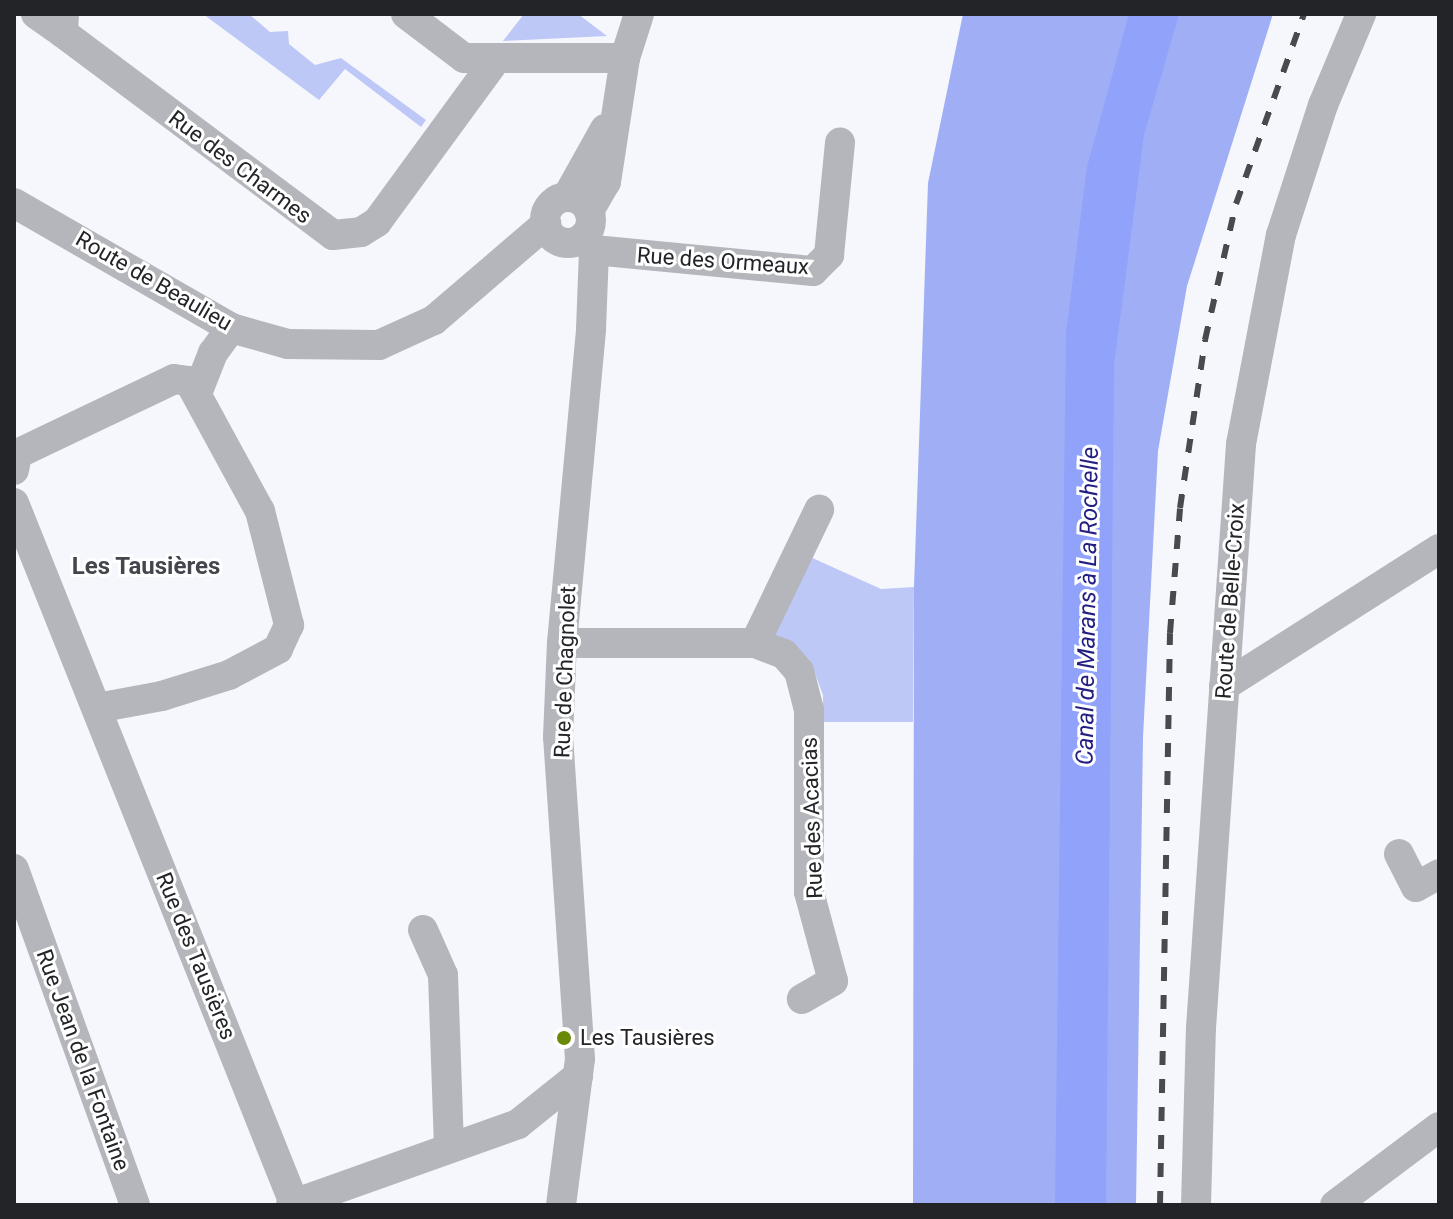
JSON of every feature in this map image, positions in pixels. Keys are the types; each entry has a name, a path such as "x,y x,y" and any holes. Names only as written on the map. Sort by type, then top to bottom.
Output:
{"street":[{"name":"Rue des Charmes","path":"14,26 35,14 64,24 333,235 361,232 377,222 497,58"},
{"path":"406,14 464,58 625,58"},
{"name":"Rue de Chagnolet","path":"561,1205 578,1076 578,987 558,737 583,224 639,14"},
{"name":"Route de Belle-Croix","path":"1196,1205 1201,1028 1241,444 1265,305 1323,105 1361,14"},
{"name":"Rue des Ormeaux","path":"583,224 813,271 824,266 840,143"},
{"name":"Route de Beaulieu","path":"14,203 231,328 288,344 379,345 434,320 546,224"},
{"name":"Rue de Chagnolet","path":"546,224 551,206 583,224"},
{"path":"14,470 17,454 186,385 231,328"},
{"path":"97,708 162,696 229,675 266,659 287,636 287,614 260,511 186,385"},
{"name":"Rue des Tausières","path":"14,503 292,1204 518,1124"},
{"path":"755,643 819,510"},
{"path":"1224,686 1439,549"},
{"name":"Rue des Acacias","path":"562,643 755,643 784,654 807,689 809,892 833,981 802,999"},
{"path":"1399,854 1416,887 1439,874"},
{"name":"Rue Jean de la Fontaine","path":"14,869 135,1205"},
{"path":"423,930 443,975 449,1148"},
{"path":"518,1124 578,1076"},
{"path":"518,1124 571,1134"},
{"path":"1335,1205 1439,1127"}],"shaded area":[{"path":"203,14 249,14 270,32 288,31 289,44 315,65 341,58 426,120 421,127 345,69 319,100"},
{"path":"524,14 578,14 607,36 503,41"},
{"path":"963,14 1273,14 1187,286 1158,451 1143,737 1136,1205 913,1205 914,587 928,183"},
{"path":"808,556 881,589 914,587 913,722 823,722 823,695 810,660 771,636"}],"water":[{"name":"Canal de Marans à La Rochelle","path":"1129,14 1179,14 1144,135 1114,365 1106,1205 1055,1205 1066,334 1087,167"}],"railway":[{"path":"1160,1205 1170,633 1180,508 1205,340 1236,204 1304,14"}],"place":[{"name":"Les Tausières","path":"564,1038"}],"district":[{"name":"Les Tausières","path":"146,567"}]}
